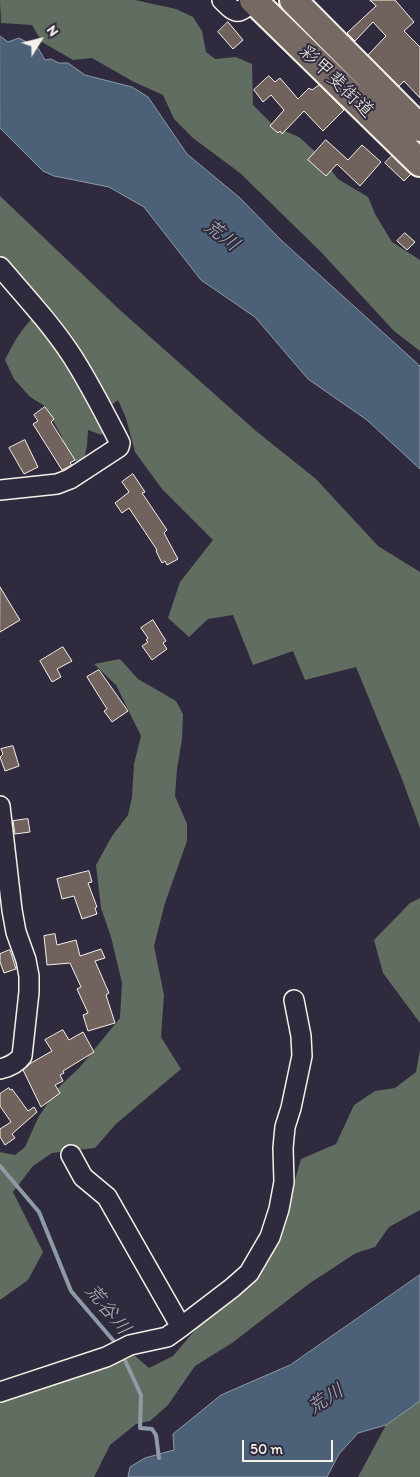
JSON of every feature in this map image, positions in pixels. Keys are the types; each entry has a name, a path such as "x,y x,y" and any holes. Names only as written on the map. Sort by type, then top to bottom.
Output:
{"highway":[{"name":"彩甲斐街道","path":"253,0 420,163"},
{"path":"277,0 420,149"},
{"name":"彩甲斐街道","path":"293,0 420,128"},
{"path":"335,60 420,136"}],"street":[{"path":"222,0 233,11 241,12 253,0"},
{"path":"0,267 44,317 72,357 88,382 120,443 119,447 70,479 57,484 0,490"},
{"path":"0,806 12,910 16,932 26,960 29,992 22,1056 7,1068 0,1069"},
{"path":"0,1392 106,1357 130,1345 167,1336 182,1327 249,1273 270,1237 279,1209 284,1182 283,1148 285,1127 302,1056 301,1036 294,1000"},
{"path":"71,1155 83,1176 108,1197 182,1327"}],"green space":[{"path":"0,0 135,0 176,9 193,17 202,31 206,52 215,59 236,57 252,64 253,105 275,127 299,137 321,157 338,179 368,197 375,214 392,242 420,260 420,351 394,331 321,252 240,173 193,138 174,119 163,95 134,82 92,58 73,60 42,42 32,25 1,23"},
{"path":"0,196 121,311 256,431 316,479 378,546 420,572 420,828 356,667 305,680 293,651 253,665 233,615 208,619 189,637 168,618 180,582 213,540 162,489 135,452 126,418 118,400 108,408 102,435 88,430 83,464 68,458 62,437 45,406 30,397 14,379 5,360 23,330 47,304 0,258"},
{"path":"120,659 138,679 176,701 183,714 175,796 187,824 187,841 165,903 154,946 164,995 161,1037 181,1069 116,1124 95,1148 52,1153 33,1166 13,1192 43,1252 28,1280 0,1300 0,1152 15,1155 25,1147 38,1118 56,1090 80,1067 120,1018 122,983 111,937 101,908 96,865 112,836 128,815 132,797 134,764 141,736 116,685 94,664"},
{"path":"420,898 420,1023 383,973 374,940 410,903"},
{"path":"420,1050 420,1210 389,1227 375,1247 356,1253 310,1283 232,1343 195,1366 168,1405 150,1421 136,1424 110,1445 94,1477 0,1477 0,1398 24,1394 133,1354 149,1368 173,1356 201,1323 286,1211 301,1159 336,1144 354,1105 375,1091 395,1088 416,1072"},
{"path":"420,1401 420,1477 358,1477 386,1425"}],"water":[{"name":"荒川","path":"0,36 8,42 19,38 38,48 45,60 51,59 59,63 68,63 85,75 132,87 148,97 187,154 240,198 282,241 420,366 420,469 367,420 308,379 255,317 201,280 144,207 109,187 54,176 43,171 0,128"},
{"name":"荒川","path":"420,1275 420,1401 386,1425 358,1433 339,1454 327,1477 128,1477 130,1467 145,1458 174,1450 173,1434 221,1395 290,1365"}],"building":[{"path":"370,0 395,0 414,22 404,31 420,47 420,98 404,81 399,86 368,55 386,36 373,22 355,41 347,33 376,6"},
{"path":"228,22 243,40 233,49 218,32"},
{"path":"269,76 275,82 280,78 298,99 309,88 312,90 319,85 344,110 323,131 304,111 282,134 280,131 278,133 270,126 284,110 271,95 263,102 254,90"},
{"path":"326,140 348,160 362,145 381,162 360,186 337,164 326,176 308,160"},
{"path":"392,156 411,174 404,181 385,163"},
{"path":"405,233 415,242 407,250 397,241"},
{"path":"45,407 54,419 51,422 75,460 70,463 72,465 62,470 33,424 38,421 34,415"},
{"path":"25,440 38,467 24,474 9,448"},
{"path":"133,474 145,492 142,493 167,530 164,533 178,559 167,565 165,561 162,563 157,550 129,508 122,513 115,503 129,492 122,482"},
{"path":"0,587 20,620 0,632"},
{"path":"153,620 166,641 163,643 167,649 152,660 142,646 148,642 146,640 148,638 141,628"},
{"path":"63,647 72,661 57,669 61,677 52,682 40,661"},
{"path":"99,670 128,711 112,722 104,711 107,709 87,677"},
{"path":"13,746 19,766 5,771 0,757 3,754 1,749"},
{"path":"28,819 30,832 15,834 13,821"},
{"path":"89,871 92,882 88,883 97,907 95,908 97,914 82,919 74,896 62,899 57,879"},
{"path":"55,934 57,945 76,940 80,956 101,949 105,958 95,961 109,993 106,995 115,1023 88,1031 83,1015 88,1013 77,989 81,987 70,963 47,965 44,936"},
{"path":"10,950 16,969 4,973 0,962 0,954"},
{"path":"63,1030 69,1040 83,1032 94,1052 63,1071 64,1073 60,1075 63,1081 55,1085 60,1093 41,1107 23,1070 52,1051 45,1040"},
{"path":"9,1088 10,1090 12,1089 28,1111 34,1107 37,1112 12,1134 15,1138 5,1145 0,1137 0,1129 11,1122 0,1106 0,1094"}],"waterway":[{"name":"荒谷川","path":"0,1166 39,1212 71,1291 118,1346"},
{"name":"荒谷川","path":"122,1354 141,1395 140,1428 152,1429 156,1435 159,1458"}]}
